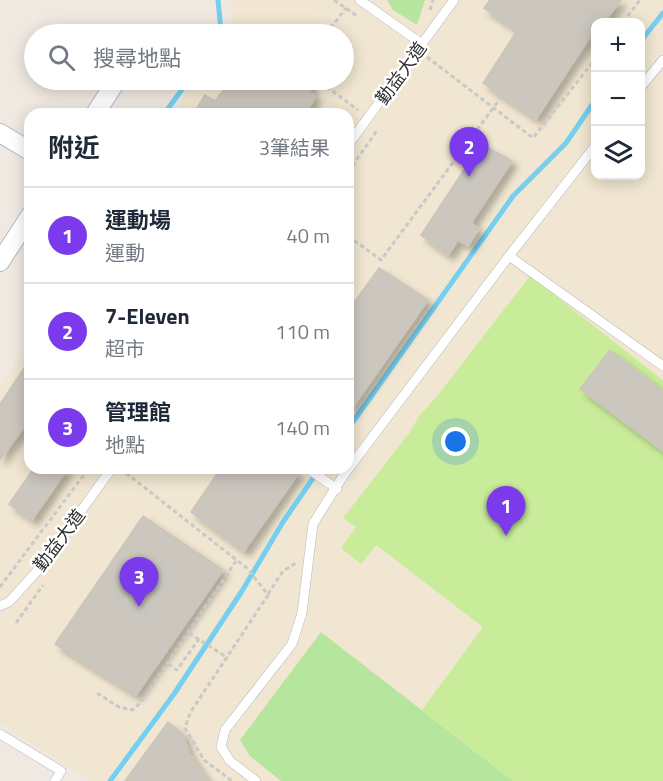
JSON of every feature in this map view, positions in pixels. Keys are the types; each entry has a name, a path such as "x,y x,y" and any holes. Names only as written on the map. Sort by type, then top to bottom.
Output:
{"street":[{"path":"99,108 111,90"},
{"path":"0,133 24,147"},
{"path":"0,262 24,225"}],"lane":[{"path":"360,0 422,44"},
{"name":"勤益大道","path":"354,137 454,0"},
{"path":"645,82 663,60"},
{"path":"354,461 509,256 591,152"},
{"path":"509,256 663,366"},
{"name":"勤益大道","path":"0,606 9,602 39,569 108,474"},
{"path":"315,474 337,489"},
{"path":"256,781 230,761 221,747 225,730 292,644 302,613 313,524 345,474"},
{"path":"0,734 61,771 55,781"}],"path":[{"path":"626,18 640,0"},
{"path":"333,24 346,8"},
{"path":"427,57 533,138 591,64"},
{"path":"330,90 357,110"},
{"path":"354,240 381,260 502,96"},
{"path":"0,587 85,474"},
{"path":"127,474 248,570 268,595"},
{"path":"97,693 119,707 133,710 168,664 236,561"},
{"path":"232,781 204,760 185,728 190,713 283,571 296,562"},
{"path":"189,633 228,658"},
{"path":"168,664 177,670 199,639"}],"shaded area":[{"path":"231,0 663,0 663,781 89,781 0,723 0,387 24,349 24,474 354,474 354,108 178,108 190,90 354,90 354,24 230,24 232,21"}],"green space":[{"path":"387,0 425,0 417,25 393,10"},
{"path":"530,276 663,380 663,781 513,781 422,710 483,627 376,545 361,564 341,548 356,527 343,518 410,432 419,416 438,395"},
{"path":"321,632 513,781 281,781 250,756 240,740"}],"building":[{"path":"490,0 621,0 607,18 591,18 591,36 536,119 483,83 517,31 484,8"},
{"path":"223,90 310,90 316,96 309,108 197,108 205,95 215,101"},
{"path":"481,144 512,161 471,223 479,229 468,246 458,240 448,255 421,235"},
{"path":"379,268 428,300 354,405 354,303"},
{"path":"610,350 663,391 663,451 580,389"},
{"path":"24,368 24,427 0,460 0,404"},
{"path":"30,474 64,474 32,520 9,504"},
{"path":"217,474 298,474 244,551 191,512"},
{"path":"143,516 223,570 136,695 55,644"},
{"path":"168,722 183,734 189,753 208,781 125,781"}],"waterway":[{"path":"218,0 220,24"},
{"path":"645,36 663,13"},
{"path":"168,108 182,90"},
{"path":"354,421 513,196 566,143 591,106"},
{"path":"110,781 174,694 316,474"}],"place":[{"name":"7-Eleven","path":"469,177"},
{"name":"運動場","path":"506,536"},
{"name":"管理館","path":"139,607"}]}
